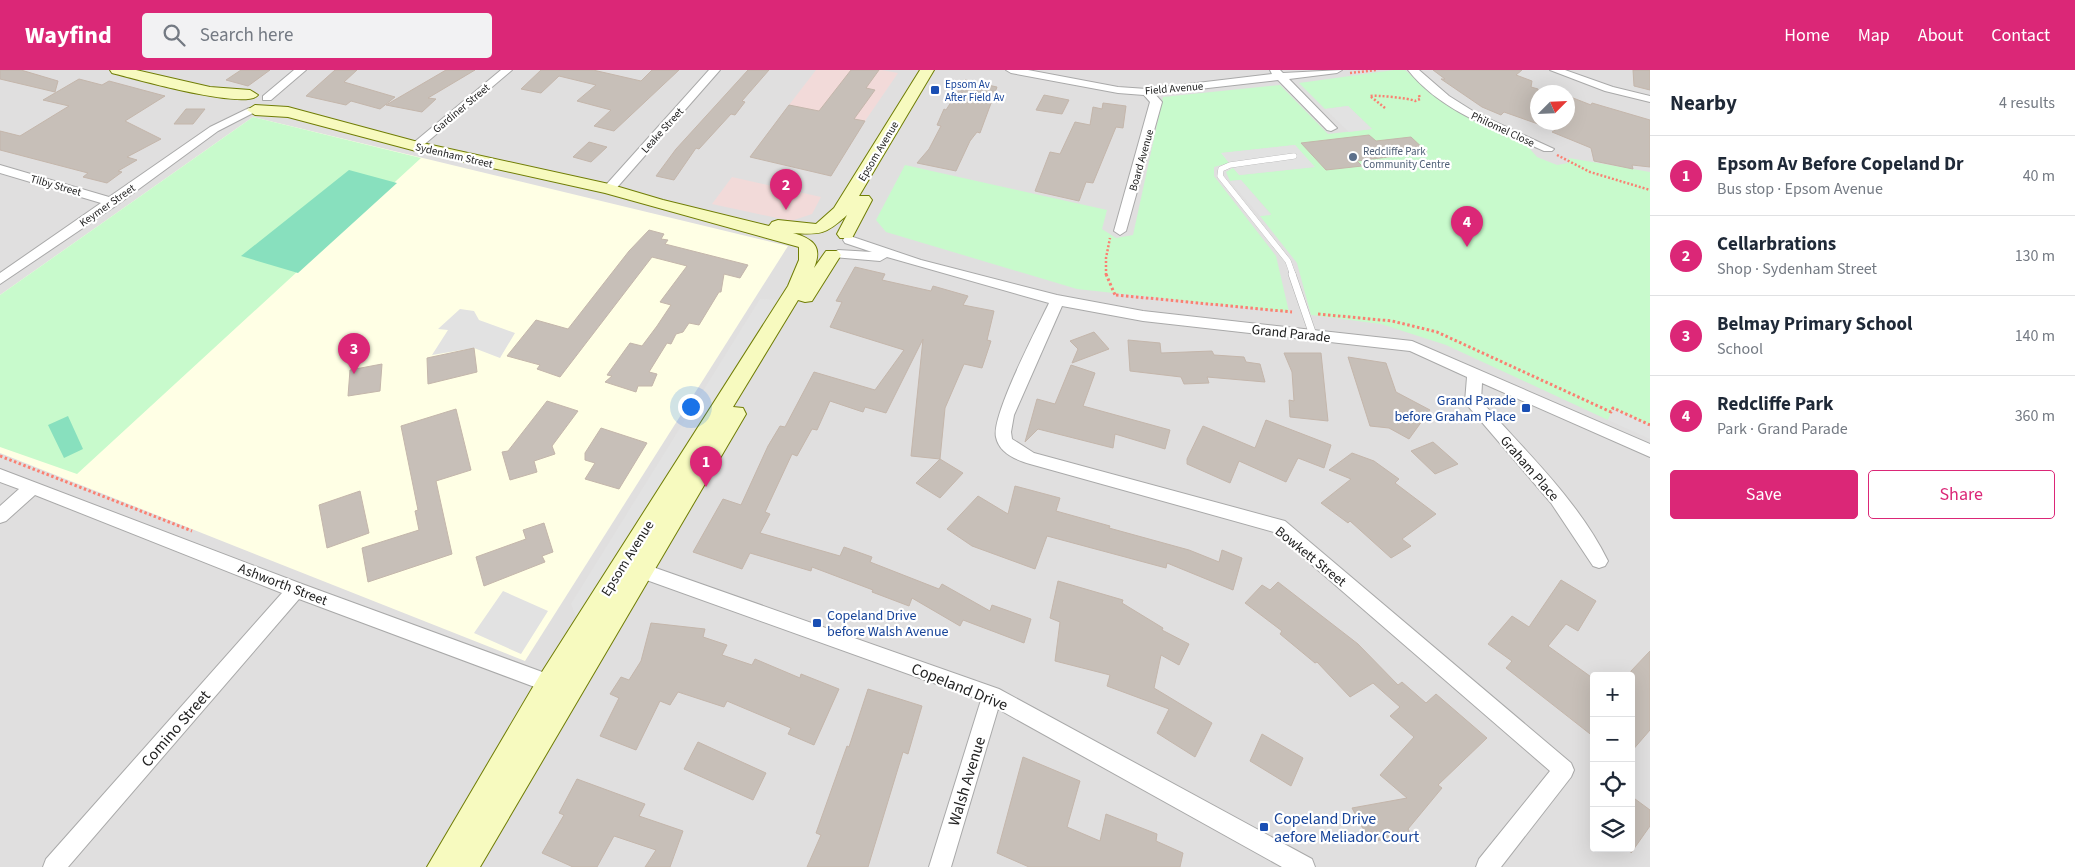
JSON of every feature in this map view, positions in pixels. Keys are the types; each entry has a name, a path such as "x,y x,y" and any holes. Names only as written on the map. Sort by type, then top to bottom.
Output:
{"street":[{"name":"Sydenham Street","path":"117,70 210,92 416,146 615,191 657,204 782,234 813,237"},
{"name":"Keymer Street","path":"0,280 300,70"},
{"name":"Gardiner Street","path":"416,146 506,70"},
{"name":"Leake Street","path":"615,191 715,70"},
{"name":"Epsom Avenue","path":"633,568 797,286 808,260 813,237 841,211 927,70"},
{"name":"Epsom Avenue","path":"442,867 814,281 835,255 846,250 852,220 939,70"},
{"name":"Field Avenue","path":"1011,70 1118,90 1147,92 1277,73 1337,70"},
{"name":"Philomel Close","path":"1413,70 1445,98 1472,115 1548,149"},
{"path":"1555,70 1609,89 1650,99"},
{"path":"1277,73 1331,128"},
{"name":"Board Avenue","path":"1120,231 1156,102 1147,92"},
{"name":"Tilby Street","path":"0,169 113,202"},
{"path":"835,255 820,255 813,237 836,228 848,237"},
{"name":"Grand Parade","path":"848,237 917,263"},
{"name":"Grand Parade","path":"835,255 863,254 917,263 1056,300 1143,316 1412,346 1650,451"},
{"name":"Bowkett Street","path":"1056,300 1006,415 1001,431 1005,441 1014,451 1030,458 1279,526 1564,770 1488,867"},
{"name":"Graham Place","path":"1475,374 1473,402 1564,508 1584,535 1599,561"},
{"name":"Ashworth Street","path":"0,475 296,590 558,687"},
{"path":"0,516 32,488"},
{"name":"Copeland Drive","path":"633,568 992,695 1304,867"},
{"name":"Comino Street","path":"54,867 296,590"},
{"name":"Epsom Avenue","path":"463,867 558,687"},
{"name":"Walsh Avenue","path":"940,867 992,695"}],"lane":[{"path":"1294,156 1230,164 1222,168 1220,176 1288,261 1312,335"}],"path":[{"path":"1385,108 1370,96 1381,94 1392,99 1420,100"},
{"path":"1548,149 1568,163 1650,190"},
{"path":"1116,295 1107,279 1107,244 1113,231 1120,231"},
{"path":"1109,296 1116,295 1292,312"},
{"path":"1318,314 1392,321 1437,332 1611,412 1613,408 1650,425"}],"shaded area":[{"path":"0,70 1650,70 1650,867 0,867"},
{"path":"816,70 882,70 898,73 865,121 789,105"},
{"path":"1348,106 1372,129 1349,132 1325,109"},
{"path":"253,117 788,246 525,661 0,453 0,295"},
{"path":"1295,145 1315,167 1239,175 1221,153"},
{"path":"732,177 821,197 812,214 791,221 712,204"},
{"path":"1241,180 1271,215 1260,216 1230,181"},
{"path":"760,299 781,300 579,624 571,604"},
{"path":"460,309 474,311 479,320 515,333 500,358 474,348 432,355 448,330 438,329"},
{"path":"1613,408 1650,425 1650,439 1608,420"},
{"path":"503,591 548,611 521,654 474,633"}],"green space":[{"path":"1405,70 1437,98 1479,123 1523,141 1537,157 1557,165 1568,163 1569,158 1650,172 1650,425 1613,408 1608,420 1446,345 1381,324 1311,315 1297,263 1260,216 1271,214 1241,180 1230,181 1226,172 1233,168 1240,175 1314,167 1295,145 1222,153 1229,163 1214,167 1214,176 1276,256 1289,312 1077,289 886,232 876,220 905,165 1107,210 1102,229 1116,238 1133,235 1163,97 1280,85 1328,134 1372,129 1348,106 1325,109 1299,83"},
{"path":"253,117 421,158 77,474 0,447 0,295"},
{"path":"349,170 397,183 298,273 241,256"},
{"path":"68,416 83,449 64,458 48,425"}],"building":[{"path":"0,70 21,70 58,81 55,92 0,79"},
{"path":"241,70 270,70 248,86 226,80"},
{"path":"335,70 357,70 344,82 395,97 380,109 351,101 346,105 306,96"},
{"path":"446,70 475,70 428,98 436,99 422,112 386,105"},
{"path":"541,70 593,70 641,81 652,70 679,70 614,131 594,126 611,110 577,101 596,85 559,76 541,93 521,89"},
{"path":"748,70 769,70 742,101 745,102 735,115 731,114 699,149 696,148 674,180 656,176 676,149"},
{"path":"851,70 879,70 866,88 875,90 854,119 865,121 831,176 750,157 789,105 819,111"},
{"path":"1433,70 1522,70 1516,75 1532,81 1530,85 1530,121 1504,112 1501,115 1482,107 1441,79 1445,79"},
{"path":"1633,70 1650,70 1650,90 1634,86"},
{"path":"79,79 102,85 109,81 165,96 125,121 161,139 127,157 137,160 118,171 122,172 107,183 83,177 88,173 0,150 0,131 20,136 69,106 43,100"},
{"path":"965,80 997,87 980,133 977,132 970,141 956,171 917,163 929,149 941,126 937,125 944,109 946,110"},
{"path":"1044,95 1069,100 1062,114 1036,110"},
{"path":"1575,99 1591,105 1592,103 1650,120 1650,167 1632,165 1633,169 1594,161 1591,148 1552,132 1555,130 1575,130"},
{"path":"1103,103 1126,106 1123,128 1116,127 1093,183 1086,182 1079,201 1035,191 1050,152 1060,154 1075,122 1090,125 1093,107 1102,109"},
{"path":"186,109 205,109 193,124 174,124"},
{"name":"Redcliffe Park Community Centre","path":"1369,135 1376,141 1411,137 1427,152 1357,161 1362,166 1326,170 1301,143"},
{"path":"589,142 607,147 591,162 573,157"},
{"path":"649,230 664,234 661,239 668,240 665,244 748,265 740,278 724,274 721,292 719,292 699,325 689,323 683,332 676,334 671,344 667,343 649,372 657,374 652,386 638,386 636,392 605,382 612,376 607,375 630,343 642,346 657,326 671,305 660,302 687,266 652,257 560,377 537,369 540,365 507,356 536,320 568,329 629,251"},
{"path":"855,267 885,274 882,280 931,291 933,286 968,296 963,305 994,311 987,340 991,341 982,368 964,364 945,408 940,459 911,456 923,339 886,413 865,407 863,412 830,401 817,430 812,429 797,456 792,454 765,512 770,514 760,533 840,556 844,547 872,557 870,562 939,589 942,584 990,611 992,605 1031,619 1024,643 963,620 960,626 912,598 909,606 812,567 811,571 750,553 742,569 693,552 723,499 741,505 768,446 780,426 785,427 814,372 875,390 904,350 830,327 842,302 836,301"},
{"path":"1094,332 1109,349 1072,363 1078,349 1070,341"},
{"path":"1128,340 1160,343 1161,353 1212,351 1214,355 1244,357 1246,362 1260,364 1265,382 1207,377 1209,383 1184,384 1181,377 1130,371"},
{"path":"474,348 477,372 428,384 427,358"},
{"path":"1284,353 1321,353 1328,421 1290,417 1289,400 1294,401 1292,372"},
{"path":"1348,357 1386,363 1396,392 1430,410 1409,439 1389,428 1370,426"},
{"path":"382,364 380,391 348,396 350,370"},
{"path":"1071,365 1095,373 1083,406 1170,430 1165,449 1115,434 1113,448 1038,429 1025,442 1037,399 1055,404"},
{"path":"547,401 578,411 552,446 555,454 534,461 537,472 510,480 502,452 508,451"},
{"path":"456,409 471,470 436,481 452,554 368,582 362,548 419,530 415,511 418,510 401,426"},
{"path":"1266,420 1331,445 1324,468 1298,458 1286,482 1239,461 1230,483 1187,464 1187,459 1203,426 1255,448"},
{"path":"601,428 647,443 619,489 585,479 595,463 585,460 585,453"},
{"path":"1433,442 1458,464 1435,474 1411,451"},
{"path":"1352,453 1374,461 1399,479 1395,483 1436,514 1402,539 1411,546 1391,558 1350,521 1348,523 1321,503 1351,479 1329,470"},
{"path":"940,459 963,473 940,498 916,483"},
{"path":"1015,486 1060,498 1056,511 1110,526 1109,528 1189,550 1219,562 1222,550 1242,558 1233,590 1167,563 1166,568 1047,536 1035,569 972,546 947,529 978,496 1008,514"},
{"path":"360,491 369,533 327,548 319,505"},
{"path":"544,523 553,552 542,556 545,562 484,586 476,557 526,539 523,530"},
{"path":"1561,580 1596,601 1578,631 1566,624 1548,646 1590,676 1590,734 1506,668 1512,661 1488,644 1512,616 1529,627"},
{"path":"1058,581 1123,600 1122,603 1163,628 1162,630 1189,644 1179,665 1161,655 1154,688 1212,723 1195,757 1157,733 1169,709 1107,686 1110,675 1055,661 1060,622 1050,618"},
{"path":"1278,582 1358,644 1398,685 1402,682 1426,703 1436,694 1487,738 1438,785 1442,788 1408,829 1411,834 1370,842 1352,808 1407,798 1380,775 1414,737 1390,716 1400,707 1373,683 1350,697 1317,662 1315,663 1280,634 1282,631 1245,603 1262,585 1270,590"},
{"path":"651,623 705,629 703,637 727,645 722,655 752,665 755,659 800,678 801,674 839,689 814,745 788,734 791,728 727,701 724,707 678,692 670,705 660,701 636,750 600,736 619,698 610,694 621,677 629,680 641,661"},
{"path":"1650,651 1650,730 1635,747 1635,672 1631,671"},
{"path":"868,689 922,706 908,754 903,752 868,867 807,867 821,835 816,833 847,746 849,747"},
{"path":"1262,734 1303,758 1291,786 1250,761"},
{"path":"698,742 766,773 753,800 684,769"},
{"path":"1023,757 1080,781 1067,827 1100,841 1106,814 1157,834 1156,841 1183,853 1180,867 1029,867 997,853"},
{"path":"577,779 645,804 639,816 683,831 670,867 645,867 656,850 614,836 597,867 573,867 542,853 564,815 559,813"},
{"path":"1635,799 1650,810 1650,826 1635,847"}],"place":[{"name":"Epsom Av After Field Av","path":"935,90"},
{"name":"Redcliffe Park Community Centre","path":"1353,157"},
{"name":"Cellarbrations","path":"786,210"},
{"name":"Redcliffe Park","path":"1467,247"},
{"name":"Belmay Primary School","path":"354,374"},
{"name":"Grand Parade before Graham Place","path":"1526,408"},
{"name":"Epsom Av Before Copeland Dr","path":"706,487"},
{"name":"Copeland Drive before Walsh Avenue","path":"817,623"},
{"name":"Copeland Drive aefore Meliador Court","path":"1264,827"}]}
